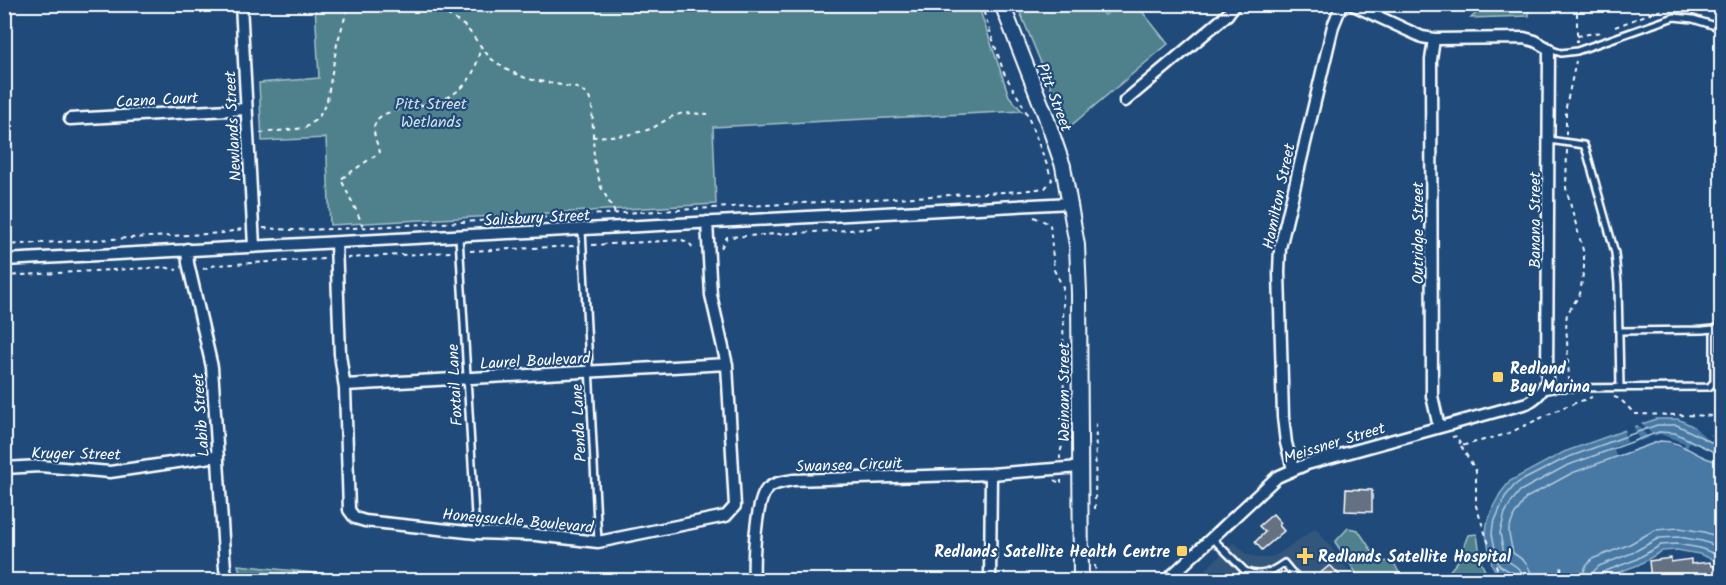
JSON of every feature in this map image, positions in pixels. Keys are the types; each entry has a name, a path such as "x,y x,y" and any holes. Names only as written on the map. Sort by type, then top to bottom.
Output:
{"street":[{"name":"Newlands Street","path":"242,4 254,246"},
{"name":"Pitt Street","path":"1002,4 1063,166 1071,203"},
{"path":"1125,101 1227,15 1235,4"},
{"name":"Hamilton Street","path":"1293,469 1286,443 1283,417 1280,248 1333,26 1342,4"},
{"path":"1351,4 1422,37 1434,39 1524,38 1549,49"},
{"name":"Outridge Street","path":"1434,39 1431,60 1432,396 1439,427"},
{"name":"Banana Street","path":"1543,391 1548,372 1549,49"},
{"name":"Cazna Court","path":"70,118 246,109"},
{"name":"Salisbury Street","path":"4,260 1071,203"},
{"name":"Weinam Street","path":"1071,203 1077,245 1081,580"},
{"name":"Honeysuckle Boulevard","path":"336,243 340,354 345,385 349,510 355,518 365,521 476,532 536,535 598,542 726,516 735,506 727,364 711,295 707,222"},
{"name":"Labib Street","path":"187,249 188,263 212,367 225,569 228,580"},
{"name":"Laurel Boulevard","path":"345,385 727,364"},
{"name":"Meissner Street","path":"1167,580 1277,477 1327,458 1527,403 1543,391"},
{"name":"Kruger Street","path":"4,468 40,466 110,472 218,456"},
{"name":"Swansea Circuit","path":"754,580 756,533 761,499 767,490 777,483 793,480 991,474 1080,467"},
{"path":"990,580 991,474"}],"lane":[{"path":"1549,49 1562,53 1577,51 1674,17 1693,19 1722,28"},
{"path":"1549,140 1584,145 1594,176 1615,253 1618,284 1620,387"},
{"name":"Penda Lane","path":"582,230 598,542"},
{"name":"Foxtail Lane","path":"459,237 476,532"},
{"path":"1619,332 1714,328 1722,324"},
{"path":"1543,391 1557,388 1709,387 1714,381 1714,328"},
{"path":"1212,538 1245,571 1252,574 1269,573 1284,563 1298,580"}],"path":[{"path":"248,134 305,128 319,117 327,101 337,44 349,4"},
{"path":"432,4 466,27 489,58 507,70 528,79 577,88 588,95 592,105 594,160 602,187 616,214 618,228"},
{"path":"4,245 212,234 270,227 292,230 363,227 999,193 1045,188 1052,180 1047,165 1025,109 1004,73 981,4"},
{"path":"1564,407 1570,388 1567,314 1580,294 1584,267 1584,254 1566,188 1566,107 1577,51 1574,4"},
{"path":"363,227 341,179 380,152 374,128 377,120 388,112 430,105 450,96 467,83 478,64 480,47"},
{"path":"592,137 627,135 651,129 683,113 708,114"},
{"path":"1032,216 1050,224 1054,270 1063,287 1064,440 1060,453"},
{"path":"721,248 727,237 866,229 880,227 886,223"},
{"path":"4,276 164,267 180,270"},
{"path":"1461,446 1507,434 1564,407 1595,396"},
{"path":"1612,396 1620,399 1635,414 1722,416"},
{"path":"1095,512 1096,418"},
{"path":"1450,437 1457,436 1476,471 1476,506 1502,580"},
{"path":"1045,479 1055,480 1061,484"},
{"path":"1095,557 1096,580"},
{"path":"1557,580 1563,564"}],"shaded area":[{"name":"Redlands Satellite Hospital","path":"1316,528 1356,580 1195,580 1234,542 1246,554 1268,558 1278,554"}],"green space":[{"path":"1486,4 1529,5 1529,16 1471,18"},
{"name":"Pitt Street Wetlands","path":"315,5 978,5 1009,96 1022,111 713,127 716,204 330,225 326,138 262,141 259,83 319,78"},
{"path":"1017,5 1096,5 1105,15 1117,5 1137,5 1168,44 1068,128"},
{"path":"1348,528 1358,530 1379,562 1393,561 1403,580 1361,580 1335,542"},
{"path":"1477,534 1481,562 1489,580 1442,580 1458,561 1468,535"},
{"path":"238,565 382,580 242,580"}],"water":[{"path":"1656,419 1678,419 1721,440 1721,563 1699,554 1677,550 1662,551 1638,565 1598,580 1510,580 1509,577 1495,570 1486,534 1487,524 1493,507 1510,481 1564,452"}],"pier":[{"path":"1639,422 1654,436 1660,434 1685,443 1683,448 1661,440 1616,456 1613,447 1627,442 1624,427 1633,424 1639,441 1649,438 1636,424"},
{"path":"1695,424 1705,429 1721,444 1721,451 1693,426"},
{"path":"1689,442 1721,454 1721,462 1687,450"}],"building":[{"path":"1346,489 1372,490 1372,512 1345,511"},
{"path":"1273,514 1281,523 1279,525 1284,531 1262,550 1255,542 1265,532 1259,526"},
{"path":"1671,558 1671,562 1691,559 1691,564 1710,562 1711,566 1722,565 1722,580 1651,580 1649,561"},
{"path":"1330,565 1344,580 1312,580"}],"place":[{"name":"Redland Bay Marina","path":"1498,377"},
{"name":"Redlands Satellite Health Centre","path":"1182,551"},
{"name":"Redlands Satellite Hospital","path":"1305,556"}]}
